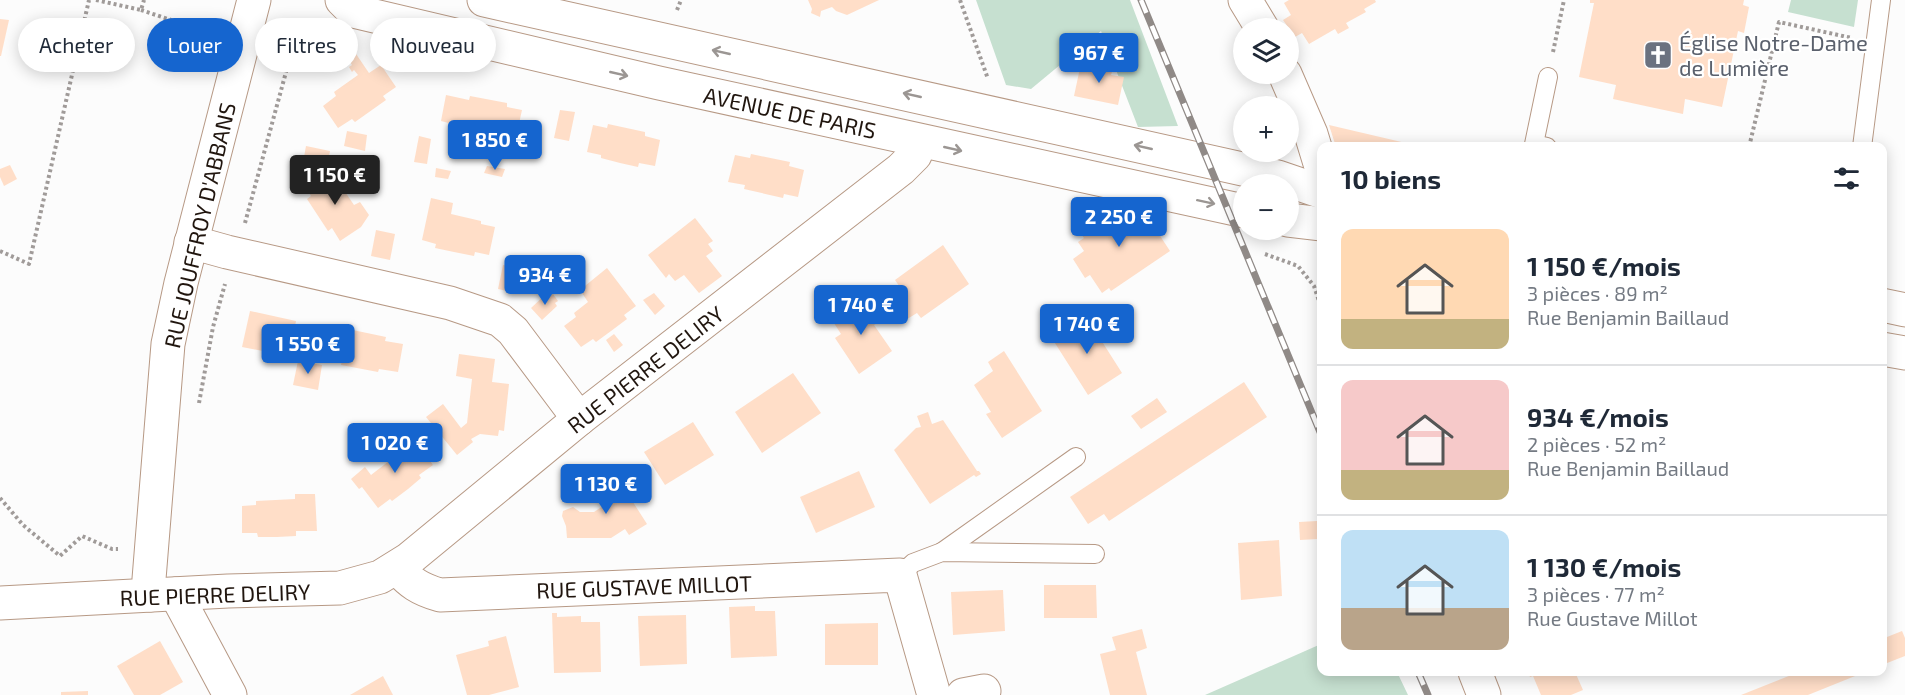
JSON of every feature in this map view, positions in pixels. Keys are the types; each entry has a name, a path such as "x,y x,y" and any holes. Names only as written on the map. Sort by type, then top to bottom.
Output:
{"street":[{"name":"RUE JOUFFROY D'ABBANS","path":"163,595 149,579 168,344 191,242 254,0"},
{"name":"AVENUE DE PARIS","path":"342,0 353,11 659,83 1233,209"},
{"name":"AVENUE DE PARIS","path":"484,0 1278,177 1317,190"},
{"path":"1245,0 1256,18"},
{"path":"1289,84 1317,154"},
{"name":"RUE PIERRE DELIRY","path":"0,603 340,588 380,577 397,568 579,419 901,169 915,155 920,141"},
{"path":"1299,221 1317,223"},
{"path":"191,242 450,303 500,320 513,331 579,419"},
{"path":"1887,306 1905,310"},
{"path":"1887,349 1905,353"},
{"name":"RUE GUSTAVE MILLOT","path":"397,568 411,583 440,595 900,575"},
{"path":"900,575 934,695"},
{"path":"163,595 230,695"},
{"path":"1477,676 1484,695"}],"lane":[{"path":"1863,142 1881,0"},
{"path":"1534,142 1548,77"},
{"path":"900,575 913,563 942,552 1076,457"},
{"path":"942,552 1095,554"}],"path":[{"path":"0,251 29,264 89,0"},
{"path":"96,0 141,10 144,0"},
{"path":"960,0 989,83 973,109"},
{"path":"1548,77 1564,0"},
{"path":"1750,142 1779,21 1875,44"},
{"path":"1265,254 1298,266 1314,286 1317,295"}],"green space":[{"path":"976,0 1130,0 1178,126 1138,127 1101,31 1031,89 1006,85"},
{"path":"1791,0 1858,0 1854,27 1788,12"},
{"path":"1317,646 1317,676 1399,676 1408,695 1205,695"}],"building":[{"path":"808,0 879,0 847,15 832,7 821,11 820,17 811,13 812,9"},
{"path":"1289,0 1375,0 1376,2 1364,9 1366,12 1346,23 1349,28 1338,34 1335,29 1309,44 1302,33 1299,35 1299,18 1286,18 1291,15 1284,3"},
{"name":"Église Notre-Dame de Lumière","path":"1590,0 1744,0 1743,5 1749,7 1744,33 1738,31 1722,107 1685,99 1683,114 1613,99 1616,85 1579,77 1594,3 1590,3"},
{"path":"0,19 9,20 1,56 0,56"},
{"path":"358,57 369,73 386,72 396,87 383,96 386,100 355,122 352,119 338,128 323,106 336,96 334,92 358,75 356,72 358,72"},
{"path":"1084,61 1113,68 1111,75 1124,77 1118,105 1074,96 1080,68 1083,69"},
{"path":"446,95 469,100 470,96 507,103 507,107 522,110 516,137 501,134 500,138 482,135 441,121"},
{"path":"560,110 575,112 569,141 554,138"},
{"path":"608,124 645,132 645,136 660,140 655,166 639,163 638,167 601,158 601,155 587,152 593,125 607,128"},
{"path":"1329,125 1401,142 1334,142"},
{"path":"347,131 367,135 365,151 344,146"},
{"path":"419,136 431,139 427,164 414,162"},
{"path":"306,146 330,151 328,162 304,157"},
{"path":"751,154 790,162 789,166 804,170 798,197 784,194 783,198 744,189 745,185 728,182 735,155 750,158"},
{"path":"10,165 17,179 4,186 0,177 0,169"},
{"path":"487,166 505,169 502,177 484,173"},
{"path":"436,168 451,171 448,179 435,177"},
{"path":"326,169 334,181 337,180 354,205 360,202 369,215 361,227 340,241 332,228 328,231 307,199 311,196 303,183"},
{"path":"431,198 453,203 451,214 495,227 489,255 475,252 474,256 435,248 436,244 422,240"},
{"path":"1115,207 1145,213 1170,251 1111,291 1109,288 1102,293 1090,275 1085,278 1073,259 1084,251 1078,242 1084,238 1079,231"},
{"path":"695,218 713,241 708,244 713,251 706,256 722,276 699,293 684,275 675,281 669,274 666,278 648,255"},
{"path":"376,230 395,234 390,260 371,256"},
{"path":"943,245 969,284 921,318 917,313 904,321 891,302 904,293 895,280"},
{"path":"503,265 521,269 516,293 498,289"},
{"path":"607,268 636,306 624,315 627,319 611,331 596,342 593,339 581,347 564,326 576,317 574,313 588,302 580,290"},
{"path":"654,293 665,306 655,315 643,300"},
{"path":"546,294 549,297 553,294 558,301 555,303 557,306 542,320 531,308"},
{"path":"865,299 874,312 878,309 884,319 874,325 892,351 859,374 835,338 841,334 832,320"},
{"path":"250,311 296,321 289,356 242,347"},
{"path":"1081,313 1085,319 1087,318 1122,373 1088,395 1053,340 1073,327 1069,321"},
{"path":"348,329 386,337 385,341 403,344 398,372 379,369 378,372 341,365 342,361 328,359 334,330 347,333"},
{"path":"614,334 623,345 614,352 606,340"},
{"path":"1004,351 1042,411 1002,438 986,414 991,412 974,385 993,371 988,362"},
{"path":"459,354 495,359 492,382 509,384 504,431 499,430 498,436 480,434 471,439 473,442 457,455 426,417 443,404 461,428 467,423 472,379 456,376"},
{"path":"298,361 322,365 318,390 293,385"},
{"path":"793,373 821,413 762,453 735,412"},
{"path":"1244,382 1267,417 1109,521 1104,514 1088,524 1070,497"},
{"path":"1157,398 1167,412 1141,429 1131,416"},
{"path":"928,412 932,424 943,420 981,474 976,477 974,475 930,504 894,450 916,428 921,427 917,416"},
{"path":"693,422 714,455 665,485 644,452"},
{"path":"418,434 422,440 417,444 433,465 419,475 421,478 408,489 378,508 362,487 359,489 351,479 365,467 371,475 402,451 400,447"},
{"path":"859,471 875,507 816,533 800,497"},
{"path":"615,474 647,524 629,535 625,529 611,538 567,538 563,511 573,507 580,512 594,512 609,502 599,485"},
{"path":"295,494 315,494 317,531 296,531 296,536 277,537 258,537 257,533 242,533 242,506 256,505 256,501 295,499"},
{"path":"1317,521 1317,539 1300,540 1299,522"},
{"path":"1279,540 1282,596 1241,600 1238,543"},
{"path":"1044,585 1096,585 1097,618 1044,618"},
{"path":"1003,590 1005,631 953,635 951,592"},
{"path":"755,606 755,611 775,611 777,656 731,658 729,607"},
{"path":"552,613 557,613 557,617 581,616 581,622 600,622 601,672 554,673"},
{"path":"686,615 687,664 640,666 638,616"},
{"path":"878,623 878,665 825,665 825,624"},
{"path":"1142,629 1147,648 1136,652 1147,695 1110,695 1100,654 1116,650 1112,637"},
{"path":"1902,631 1905,638 1905,656 1887,663 1887,637"},
{"path":"506,636 519,687 489,695 467,695 456,655 489,646 488,641"},
{"path":"160,641 183,682 160,695 134,695 117,666"},
{"path":"383,676 393,695 350,695"},
{"path":"1533,676 1577,676 1583,690 1571,695 1541,695"},
{"path":"1789,676 1855,676 1808,695 1741,695"},
{"path":"88,691 88,695 61,695 61,692"}],"railway":[{"path":"1141,0 1317,425"},
{"path":"1420,676 1428,695"}],"place":[{"name":"Église Notre-Dame de Lumière","path":"1658,55"}]}
